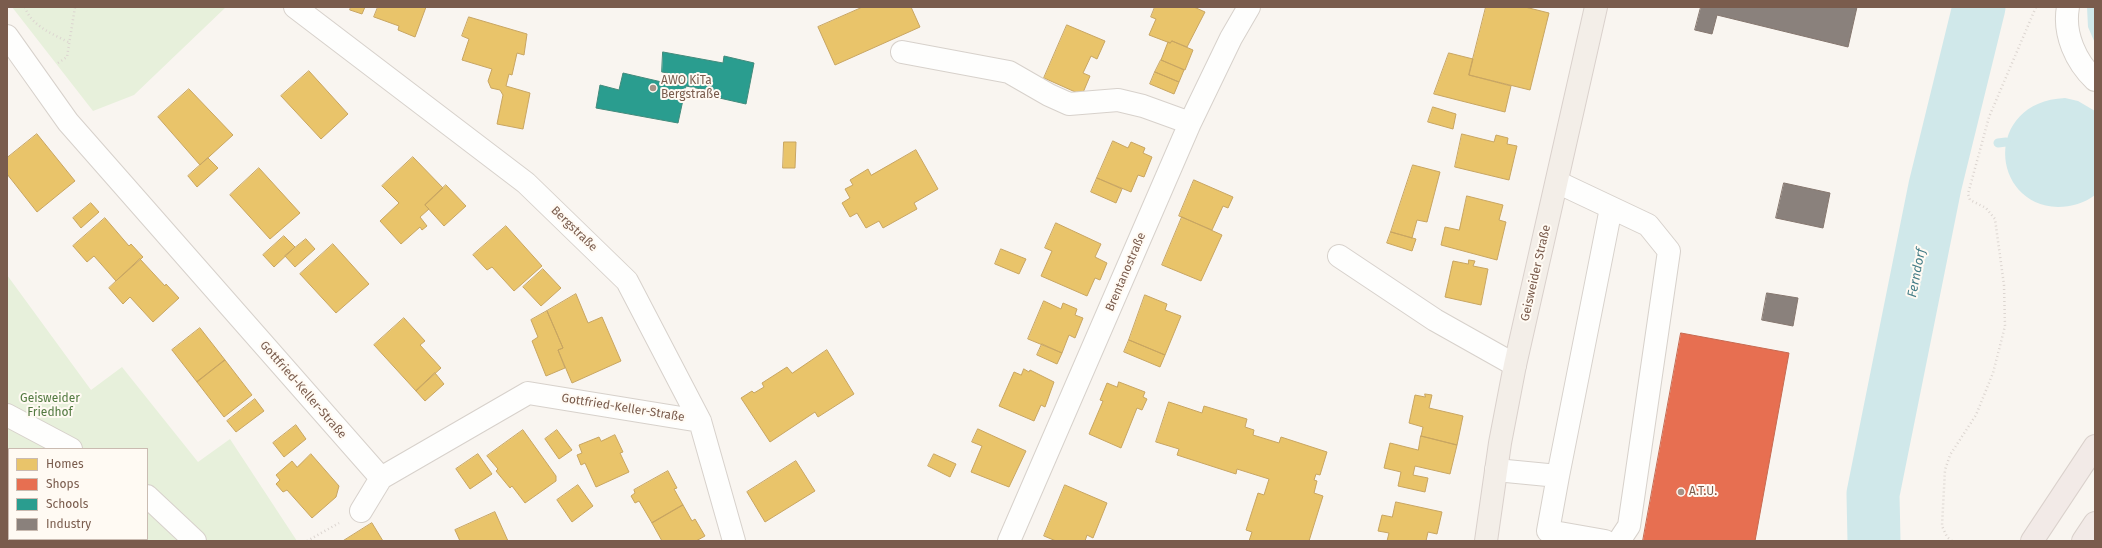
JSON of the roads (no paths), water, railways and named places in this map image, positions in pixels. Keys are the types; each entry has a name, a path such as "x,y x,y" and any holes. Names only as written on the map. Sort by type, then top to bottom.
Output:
{"highway":[{"path":"2032,541 2095,446"},
{"path":"2083,541 2095,523"}],"main road":[{"name":"Geisweider Straße","path":"1486,541 1496,470 1515,365 1596,7"}],"street":[{"name":"Bergstraße","path":"295,7 526,183 627,281 700,421 734,541"},
{"name":"Brentanostraße","path":"1009,541 1190,123 1231,38 1249,7"},
{"path":"2068,7 2066,15 2068,36 2078,60 2095,80"},
{"name":"Gottfried-Keller-Straße","path":"7,36 68,122 381,478 528,393 700,421"},
{"path":"902,52 1009,72 1049,95 1069,104 1118,100 1143,106 1190,123"},
{"path":"1557,182 1648,225 1669,251 1629,526 1620,541"},
{"path":"1606,541 1548,531 1611,208"},
{"path":"1339,256 1435,320 1515,365"},
{"path":"7,415 69,448"},
{"path":"1496,470 1558,476"},
{"path":"361,511 381,478"},
{"path":"148,497 195,541"}],"water":[{"path":"2087,7 2095,7 2095,43 2088,27"},
{"path":"2065,98 2078,101 2095,111 2095,195 2078,204 2058,207 2035,202 2019,190 2009,173 2005,153 2009,134 2020,116 2038,104"}],"waterway":[{"name":"Ferndorf","path":"1874,541 1873,494 1935,186 1979,7"},
{"path":"1998,143 2006,142"},
{"path":"1943,151 1966,147"}],"place":[{"name":"AWO KiTa Bergstraße","path":"653,88"},
{"name":"A.T.U.","path":"1681,492"}],"park label":[{"name":"Geisweider Friedhof","path":"50,406"}]}
